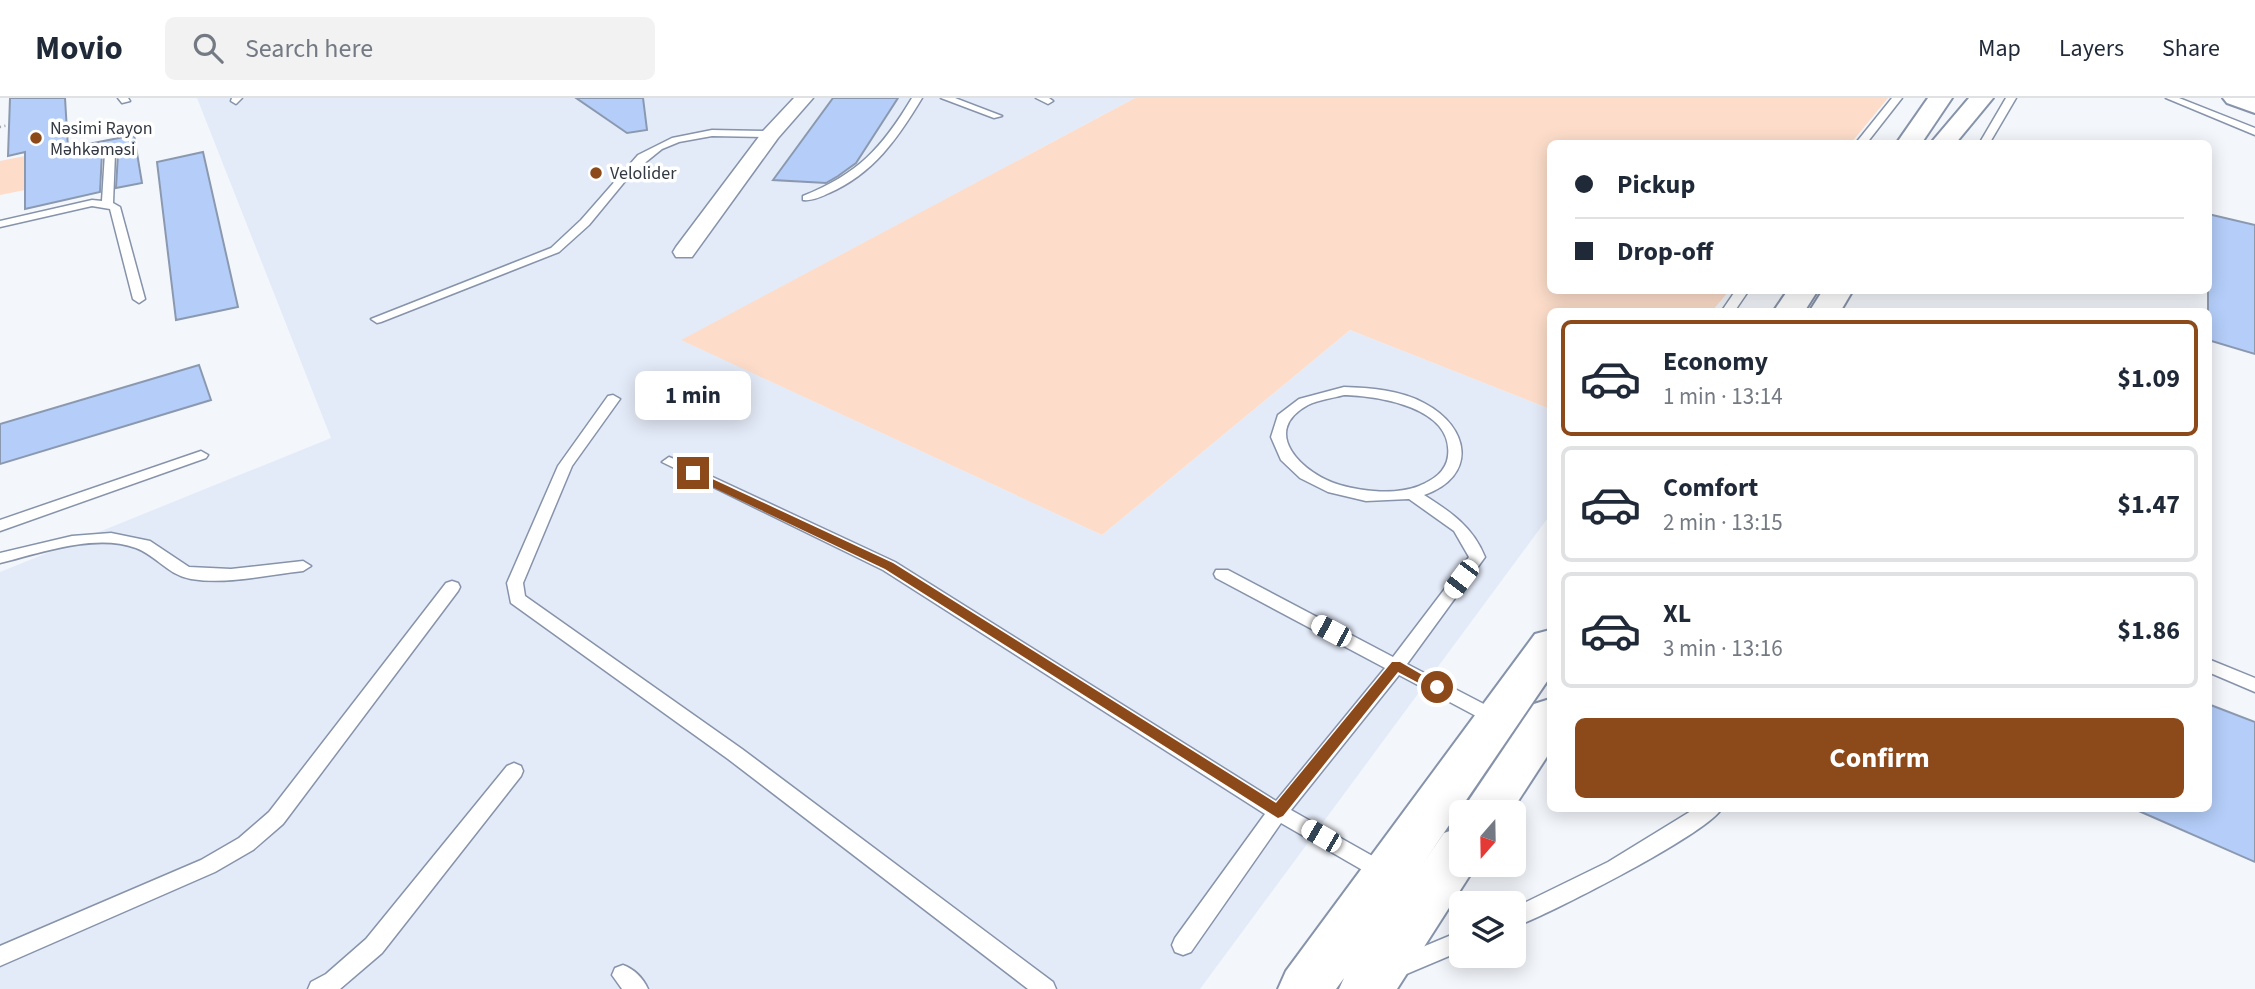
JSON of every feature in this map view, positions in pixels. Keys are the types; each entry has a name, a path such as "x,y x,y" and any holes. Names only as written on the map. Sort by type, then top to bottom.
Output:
{"street":[{"path":"684,252 771,134 804,98"},
{"path":"1911,140 1940,98"},
{"path":"2235,98 2255,106"},
{"path":"1945,140 1974,99"},
{"path":"1305,989 1547,649"},
{"path":"1493,800 1547,720"},
{"path":"1369,984 1449,866"}],"lane":[{"path":"807,198 843,185 890,144 916,98"},
{"path":"946,98 996,116"},
{"path":"1863,140 1897,98"},
{"path":"1986,140 2011,98"},
{"path":"2171,98 2255,132"},
{"path":"377,319 555,250 574,237 628,170 659,145 678,137 708,132 771,134"},
{"path":"107,204 110,153"},
{"path":"0,224 92,202 115,207 139,299"},
{"path":"1183,945 1278,812 1396,666 1477,557 1472,541 1462,527 1411,494 1368,497 1335,490 1307,478 1283,454 1278,441 1285,417 1308,399 1344,391 1385,394 1422,407 1447,429 1454,442 1456,454 1452,467 1443,478 1411,494"},
{"path":"613,400 565,466 515,583 517,599 735,754 1045,989"},
{"path":"0,526 201,456"},
{"path":"669,462 889,566 1278,812 1387,874"},
{"path":"0,558 55,546 106,539 144,545 173,567 202,575 303,566"},
{"path":"1222,574 1497,719"},
{"path":"0,956 208,866 246,844 276,818 452,587"},
{"path":"2212,667 2255,685"},
{"path":"319,989 334,981 373,946 514,771"},
{"path":"1526,913 1574,891 1670,837 1706,812"},
{"path":"1369,984 1449,947"}],"path":[{"path":"0,127 9,125"}],"shaded area":[{"path":"197,98 1135,98 682,340 1102,535 1350,330 1547,408 1547,519 1200,989 0,989 0,572 331,438"},
{"path":"1135,98 1888,98 1853,140 1547,140 1547,294 1726,294 1715,308 1547,308 1547,408 1350,330 1102,535 681,340"},
{"path":"25,156 25,190 0,195 0,161"}],"building":[{"path":"10,98 65,98 68,148 134,135 142,183 116,188 118,153 109,148 102,153 100,192 25,209 25,152 8,156"},
{"path":"576,98 643,98 647,130 627,133"},
{"path":"833,98 898,98 856,163 838,176 826,183 773,180"},
{"path":"203,152 238,307 176,320 157,162"},
{"path":"2212,215 2255,225 2255,354 2212,341 2212,308 2208,308 2208,294 2212,294"},
{"path":"199,365 211,400 0,464 0,424"},
{"path":"2212,706 2255,722 2255,862 2141,812 2212,812"}],"place":[{"name":"Nəsimi Rayon Məhkəməsi","path":"36,138"},
{"name":"Velolider","path":"596,173"}],"route":[{"path":"693,473 889,566 1278,812 1396,666 1437,687"}]}
